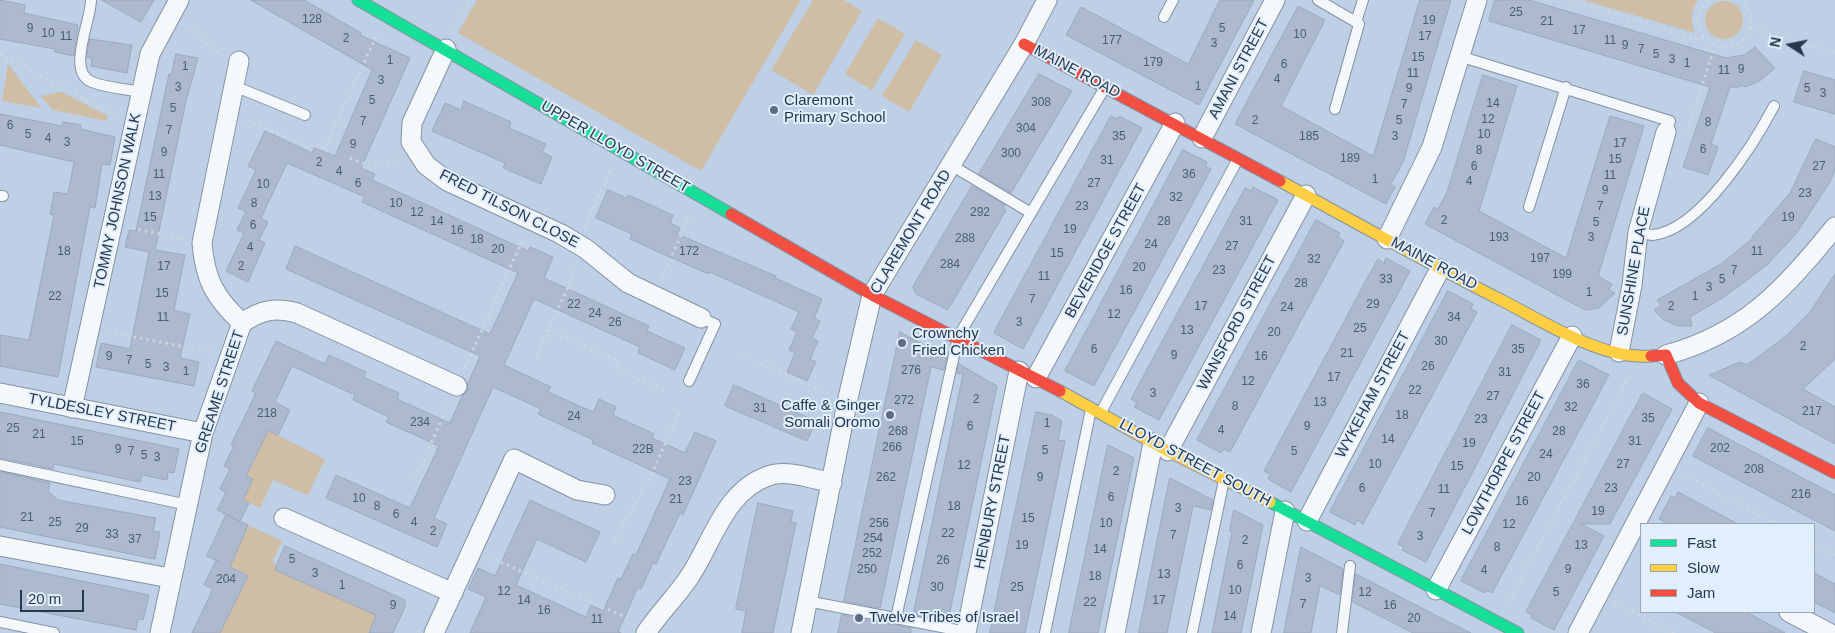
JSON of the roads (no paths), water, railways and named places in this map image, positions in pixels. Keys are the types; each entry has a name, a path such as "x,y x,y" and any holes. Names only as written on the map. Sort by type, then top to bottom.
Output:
{"street":[{"name":"UPPER LLOYD STREET","path":"358,0 445,48 872,295"},
{"name":"CLAREMONT ROAD","path":"801,633 848,398 872,295 1024,44 1047,0"},
{"name":"AMANI STREET","path":"1202,138 1275,0"},
{"path":"1387,239 1432,147 1477,0"},
{"name":"TOMMY JOHNSON WALK","path":"72,408 150,54 175,7"},
{"name":"MAINE ROAD","path":"1024,44 1175,123 1440,269 1572,336 1596,347 1640,357 1666,356"},
{"name":"FRED TILSON CLOSE","path":"445,48 412,123 411,142 426,165 447,181 532,219 582,246 628,283 701,318"},
{"path":"239,61 202,243 204,266 211,286 224,307 242,323"},
{"name":"BEVERIDGE STREET","path":"1036,378 1175,123"},
{"name":"SUNSHINE PLACE","path":"1619,352 1632,285 1638,232 1666,132"},
{"name":"WANSFORD STREET","path":"1114,633 1160,447 1306,195"},
{"path":"1835,227 1770,301 1714,339 1666,356 1678,383 1699,403 1835,473"},
{"name":"WYKEHAM STREET","path":"1306,521 1440,269"},
{"name":"LLOYD STREET SOUTH","path":"872,295 958,337 1019,371 1096,410 1160,447 1224,478 1436,590 1494,628 1518,633"},
{"name":"GREAME STREET","path":"160,633 170,578 203,433 242,323 258,312 281,308 297,313 457,386"},
{"name":"LOWTHORPE STREET","path":"1436,590 1572,336"},
{"name":"HENBURY STREET","path":"966,632 1019,371"},
{"name":"TYLDESLEY STREET","path":"0,393 203,433"},
{"path":"1641,523 1666,465 1699,403"},
{"path":"434,633 514,459 577,490 605,495"},
{"path":"647,631 691,575 734,499 748,485 769,475 784,474 832,483"},
{"path":"1261,633 1286,511"},
{"path":"284,518 453,593"},
{"path":"1578,633 1598,594 1637,532"},
{"path":"0,546 170,578"},
{"path":"1791,613 1829,633"}],"lane":[{"path":"91,0 81,53 80,69 83,77 92,82 141,92"},
{"path":"1164,17 1173,0"},
{"path":"1318,0 1359,24 1335,109"},
{"path":"1356,22 1363,0"},
{"path":"1460,56 1670,120 1666,132"},
{"path":"234,86 305,116"},
{"path":"896,618 958,337 1106,87"},
{"path":"1529,207 1566,87"},
{"path":"1638,232 1653,235 1678,225 1708,201 1735,170 1758,137 1774,106"},
{"path":"1045,633 1096,410 1238,158"},
{"path":"951,165 1031,212"},
{"path":"690,381 714,324 701,318"},
{"path":"0,465 188,505"},
{"path":"1192,633 1224,478"},
{"path":"1342,633 1350,566"},
{"path":"807,601 966,632"},
{"path":"0,622 54,633"}],"place":[{"name":"Claremont Primary School","path":"774,110"},
{"name":"Crownchy Fried Chicken","path":"902,343"},
{"name":"Caffe & Ginger Somali Oromo","path":"890,415"},
{"name":"Twelve Tribes of Israel","path":"859,618"}]}
